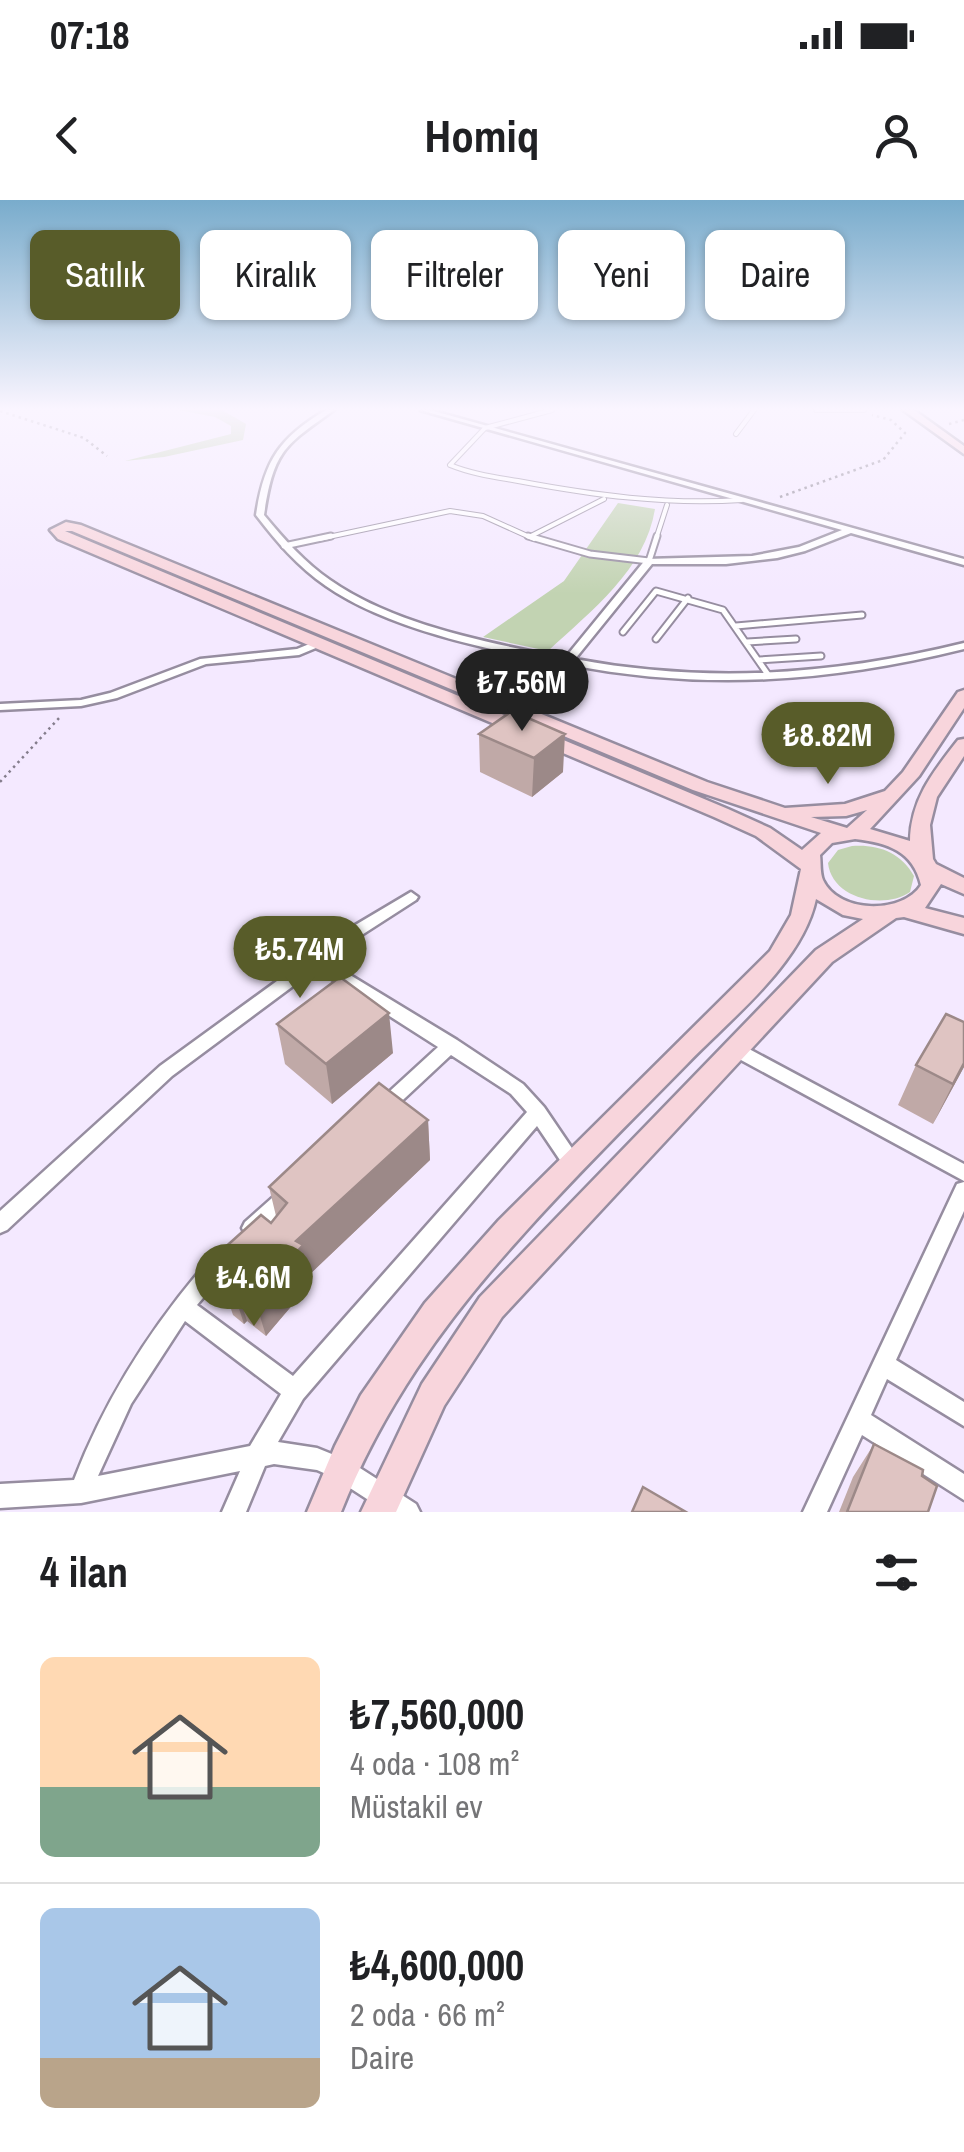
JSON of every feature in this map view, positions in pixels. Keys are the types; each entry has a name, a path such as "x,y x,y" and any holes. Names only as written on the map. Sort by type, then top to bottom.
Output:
{"street":[{"path":"266,471 260,514 284,546 331,586 416,624 567,662 673,674 770,676 880,666 964,646"},
{"path":"639,471 964,562"},
{"path":"964,888 893,841 850,834 700,786 76,528 56,530 763,832 809,870 824,892 846,906 964,926"},
{"path":"512,708 567,662 649,561 715,563 768,558 815,546 850,530"},
{"path":"0,707 81,703 113,696 204,662 299,652 319,642"},
{"path":"324,1512 372,1406 416,1337 477,1263 778,956 802,915 816,845 850,834 894,795 964,695"},
{"path":"381,1503 433,1396 490,1307 824,956 856,932 933,894 919,831 924,798 964,744"},
{"path":"766,810 846,810 894,795"},
{"path":"0,1224 166,1071 372,920 411,897"},
{"path":"318,962 517,1090 538,1112 573,1164"},
{"path":"368,1122 451,1045"},
{"path":"736,1048 964,1173"},
{"path":"234,1512 258,1455 295,1391 538,1112"},
{"path":"82,1491 121,1397 183,1308 242,1237 298,1186"},
{"path":"816,1512 964,1190"},
{"path":"183,1308 295,1391"},
{"path":"884,1364 964,1416"},
{"path":"858,1419 964,1488"},
{"path":"0,1496 82,1491 258,1455 292,1454 342,1469 381,1503 408,1512"}],"lane":[{"path":"481,471 667,505 742,500"},
{"path":"530,537 607,497"},
{"path":"284,546 450,510 471,510 530,537 610,558 649,561 667,505"},
{"path":"623,632 656,591 719,607 770,676"},
{"path":"656,639 688,598"},
{"path":"734,626 862,615"},
{"path":"746,642 796,639"},
{"path":"758,660 821,656"}],"path":[{"path":"760,505 851,471"},
{"path":"0,782 50,725 81,703"}],"green space":[{"path":"618,503 655,509 640,551 599,604 548,651 483,637 564,581"},
{"path":"870,846 895,855 914,876 910,892 887,900 849,893 832,875 828,863 838,850"}],"building":[{"path":"512,711 565,734 534,758 479,734"},
{"path":"340,977 389,1013 326,1064 277,1024"},
{"path":"946,1014 964,1022 964,1063 953,1084 916,1065"},
{"path":"379,1083 428,1120 296,1241 303,1245 255,1300 235,1284 232,1287 212,1267 225,1253 221,1251 261,1215 271,1223 287,1203 269,1187"},
{"path":"874,1444 923,1470 922,1476 937,1486 928,1512 847,1512"},
{"path":"643,1487 686,1512 632,1512"}]}
